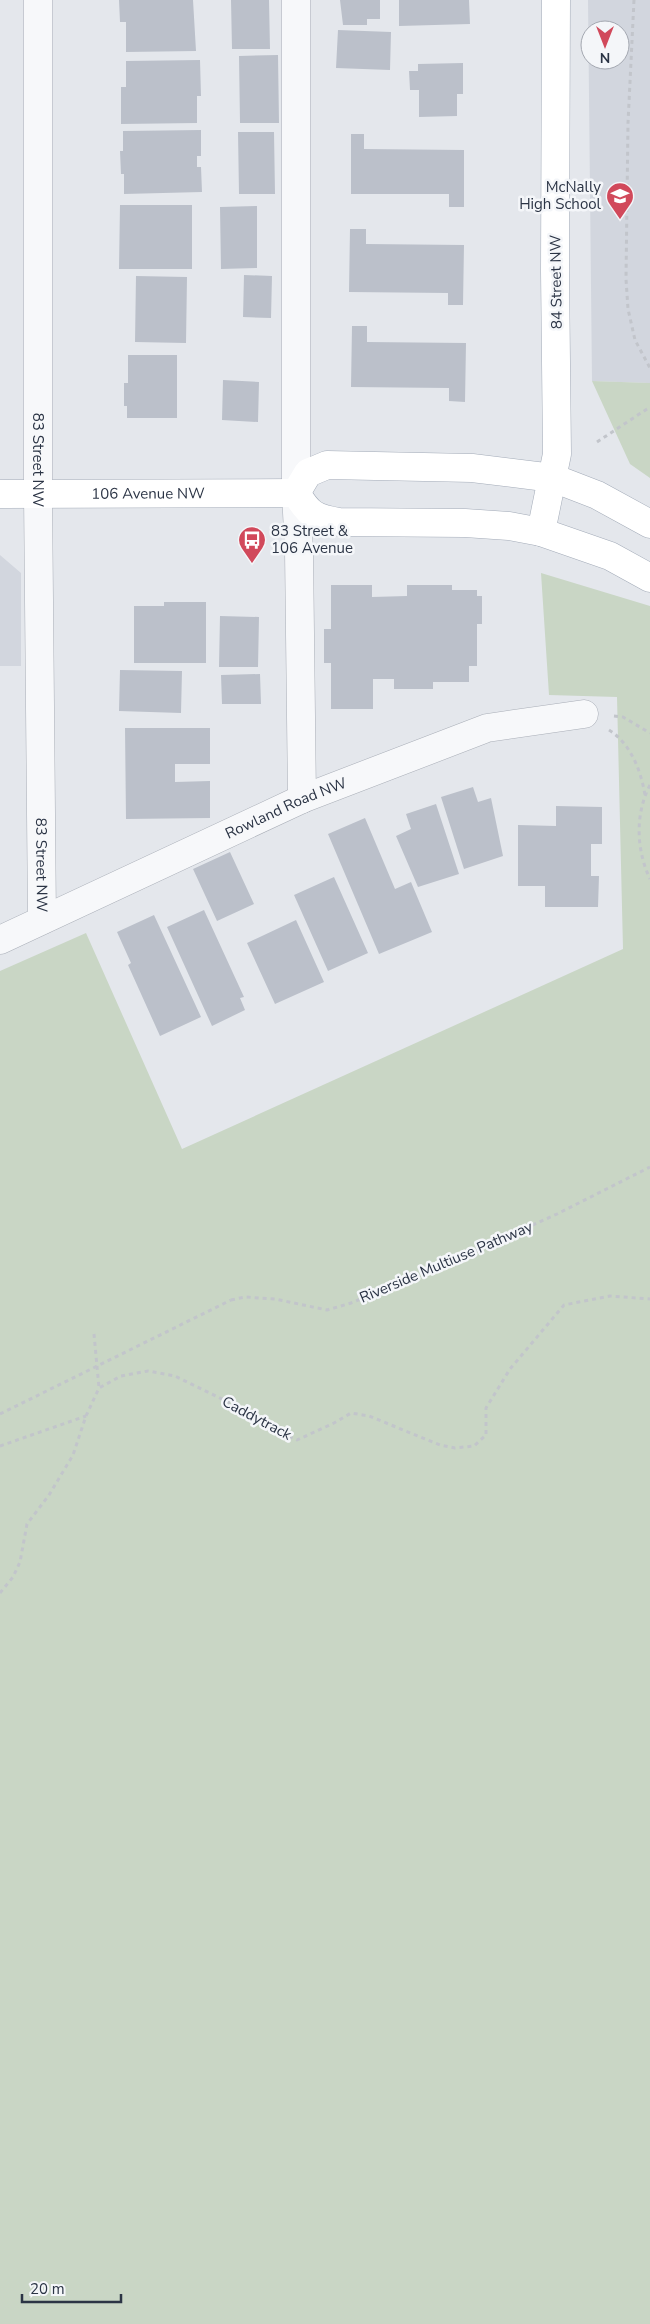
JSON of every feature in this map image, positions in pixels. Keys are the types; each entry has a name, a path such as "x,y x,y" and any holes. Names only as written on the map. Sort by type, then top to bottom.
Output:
{"main road":[{"name":"84 Street NW","path":"541,532 553,478 557,437 555,271 556,0"},
{"path":"650,524 597,495 553,478 472,468 327,465 308,472 296,493 307,511 322,520 508,526 541,532 610,556 650,578"},
{"name":"106 Avenue NW","path":"0,494 296,493"}],"street":[{"name":"83 Street NW","path":"38,0 38,494 42,920"},
{"path":"296,0 296,493 299,551 302,799"},
{"name":"Rowland Road NW","path":"0,940 302,799 487,728 584,714"}],"path":[{"path":"634,0 628,123 626,279 628,309 635,340 650,368"},
{"path":"597,442 650,407"},
{"path":"584,714 623,717 650,733"},
{"path":"584,714 616,734 629,751 642,775 645,795"},
{"path":"650,785 639,815 639,840 643,861 650,879"},
{"name":"Riverside Multiuse Pathway","path":"0,1414 231,1300 245,1297 275,1299 327,1310 351,1303 431,1271 548,1218 650,1167"},
{"name":"Caddytrack","path":"99,1388 121,1376 148,1371 175,1376 234,1405 266,1426 297,1440 334,1424 351,1413 369,1416 440,1445 455,1448 474,1446 486,1435 486,1408 510,1369 564,1305 610,1296 650,1298"},
{"path":"0,1594 13,1577 20,1562 27,1524 49,1495 73,1455 86,1416 99,1388 94,1334"},
{"path":"0,1446 86,1416"}],"shaded area":[{"name":"McNally High School","path":"588,0 650,0 650,383 592,381 589,70 630,70 630,20 588,20"},
{"path":"0,555 21,573 21,666 0,666"}],"green space":[{"path":"592,381 650,383 650,478 630,464"},
{"path":"541,573 650,606 650,2324 0,2324 0,971 86,933 182,1149 623,949 617,697 549,695"}],"building":[{"path":"119,0 193,0 196,51 126,52 126,22 120,22"},
{"path":"231,0 269,0 270,49 232,49"},
{"path":"340,0 380,0 380,19 367,19 367,25 343,25"},
{"path":"399,0 469,0 470,24 399,26"},
{"path":"338,30 391,32 390,70 336,68"},
{"path":"278,55 279,123 240,123 239,56"},
{"path":"200,60 201,96 197,96 197,123 121,124 121,87 126,87 126,61"},
{"path":"463,63 463,94 457,94 457,116 419,117 419,90 410,90 409,71 418,71 418,64"},
{"path":"201,130 201,156 197,156 197,167 201,167 202,192 124,194 124,174 121,174 120,151 123,151 123,131"},
{"path":"238,132 274,132 275,194 239,194"},
{"path":"351,134 364,134 364,149 464,150 464,207 449,207 449,194 351,194"},
{"path":"120,205 192,205 192,269 119,269"},
{"path":"257,206 257,268 221,269 220,207"},
{"path":"350,229 366,229 366,244 464,245 463,305 448,305 448,293 349,292"},
{"path":"244,275 272,276 271,318 243,317"},
{"path":"136,276 187,277 186,343 135,342"},
{"path":"352,326 367,326 367,342 466,343 465,402 449,401 449,388 351,387"},
{"path":"128,355 177,355 177,418 127,418 127,406 124,406 124,383 128,383"},
{"path":"223,380 259,382 258,422 222,420"},
{"path":"331,585 372,585 372,597 407,596 407,585 452,585 452,590 477,590 477,596 482,596 482,624 477,624 477,666 469,666 469,682 433,682 433,689 394,689 394,679 373,679 373,709 331,709 331,663 324,663 324,629 331,629"},
{"path":"164,602 206,602 206,663 134,663 134,606 164,606"},
{"path":"220,616 259,617 258,667 219,667"},
{"path":"120,670 182,671 181,713 119,711"},
{"path":"260,674 261,704 222,704 221,675"},
{"path":"125,728 210,728 210,764 175,764 175,782 210,781 210,818 126,819"},
{"path":"473,787 478,802 491,798 503,856 464,869 441,797"},
{"path":"436,804 459,874 418,887 396,836 411,829 406,814"},
{"path":"556,806 602,807 602,844 591,844 591,876 599,876 598,907 545,907 545,886 518,886 518,825 556,826"},
{"path":"365,818 395,889 411,882 432,932 379,954 328,834"},
{"path":"230,852 254,904 217,921 193,869"},
{"path":"334,877 368,953 328,971 294,895"},
{"path":"204,910 244,997 240,998 245,1010 212,1026 167,927"},
{"path":"154,915 201,1017 160,1036 128,965 131,963 117,932"},
{"path":"296,920 324,982 275,1004 247,943"}],"place":[{"name":"McNally High School","path":"620,220"},
{"name":"83 Street & 106 Avenue","path":"252,564"}]}
